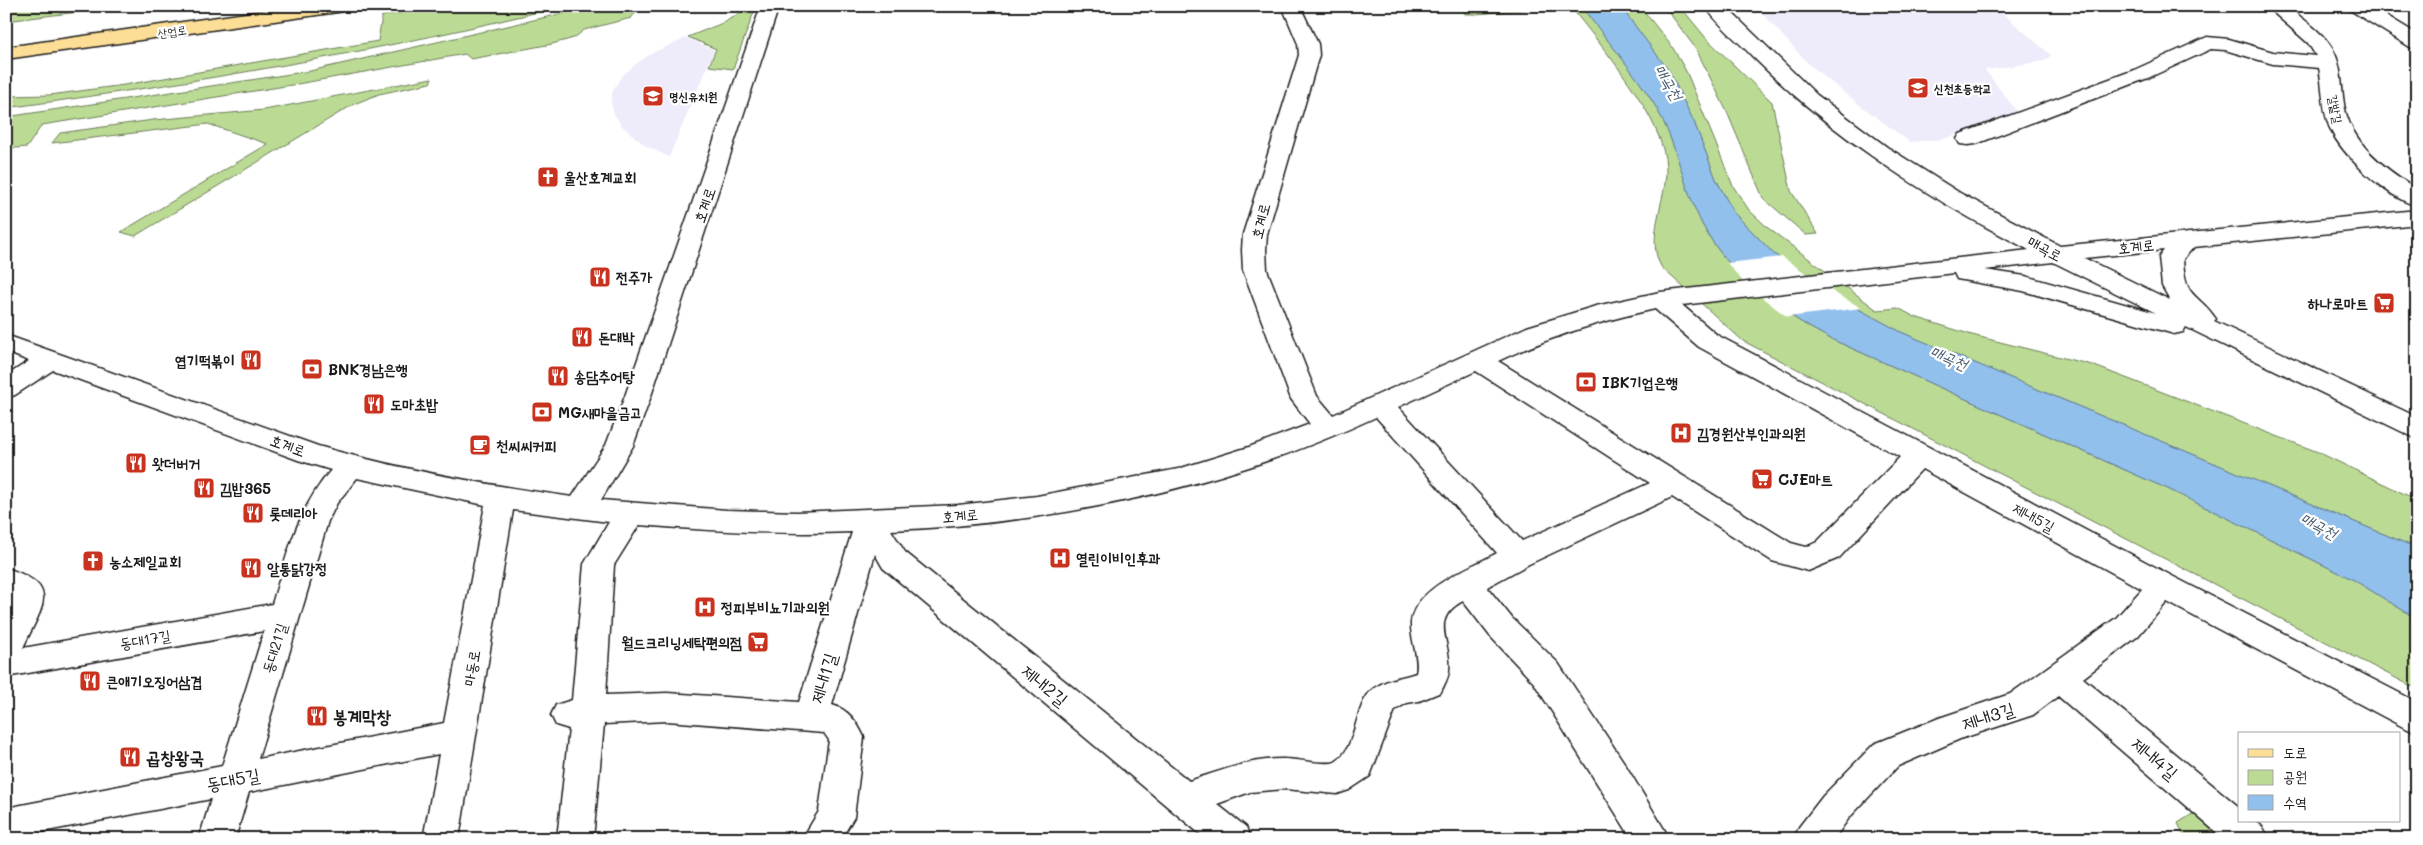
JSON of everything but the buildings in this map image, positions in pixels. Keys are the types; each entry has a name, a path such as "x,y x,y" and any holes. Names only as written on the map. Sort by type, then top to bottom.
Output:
{"main road":[{"name":"산업로","path":"6,35 230,6"},
{"name":"산업로","path":"6,53 338,6"}],"street":[{"name":"호계로","path":"580,509 619,446 638,396 770,6"},
{"name":"호계로","path":"1291,6 1308,44 1309,55 1256,234 1254,250 1256,270 1305,399 1328,428"},
{"name":"매곡로","path":"1714,6 1788,81 1845,128 1956,200 2056,254 2417,429"},
{"name":"갈밭길","path":"2275,6 2322,48 2328,63 2336,118 2341,133 2382,174 2417,199"},
{"path":"2357,6 2417,43"},
{"path":"1968,139 2141,74 2207,42 2217,41 2233,45 2263,56 2328,63"},
{"name":"호계로","path":"6,343 308,453 351,466 501,498 580,509 727,521 797,523 958,516 1037,508 1178,479 1259,454 1328,428 1536,333 1596,314 1660,300 2056,254 2417,217"},
{"path":"2187,241 2171,257 2171,280 2184,303 2219,334"},
{"path":"1932,269 2025,284 2249,348"},
{"name":"제내5길","path":"1660,300 1708,341 2162,586 2417,718"},
{"path":"6,388 51,359"},
{"path":"1478,360 1783,553 1808,559 1828,550 1918,455"},
{"path":"1380,405 1518,556"},
{"name":"동대21길","path":"217,839 313,520 325,497 351,466"},
{"path":"1184,799 1250,777 1285,774 1337,779 1358,765 1374,716 1383,700 1400,690 1419,688 1429,682 1433,670 1427,623 1431,609 1445,596 1518,556 1673,484"},
{"name":"마동로","path":"441,839 501,498"},
{"path":"575,839 578,712 599,564 630,514"},
{"name":"제내1길","path":"820,839 836,817 847,738 833,719 811,718 870,520"},
{"name":"제내2길","path":"870,520 894,560 1184,799 1221,835"},
{"path":"6,580 28,592 27,604 6,649"},
{"path":"1467,584 1502,627 1546,674 1611,772 1652,839"},
{"name":"제내3길","path":"1812,839 1836,806 1886,755 1951,728 2021,705 2127,627 2162,586"},
{"name":"동대17길","path":"6,664 284,615"},
{"name":"제내4길","path":"2060,678 2251,839"},
{"path":"578,712 653,707 811,718"},
{"name":"동대5길","path":"6,824 459,735"}],"shaded area":[{"name":"신천초등학교","path":"1755,6 1994,6 2051,55 2045,61 1985,70 2018,113 1943,139 1910,142 1810,65"},
{"name":"명신유치원","path":"686,38 714,50 669,157 646,146 622,126 614,114 611,102 613,90 621,77 636,64 652,53"}],"green space":[{"path":"6,6 126,6 6,21"},
{"path":"441,6 563,6 424,38 286,65 6,108 6,96 50,95 124,85 378,41 382,16"},
{"path":"595,6 640,8 631,18 584,30 574,38 552,44 471,59 465,54 292,85 42,125 27,147 6,149 6,117 310,71"},
{"path":"1460,6 1569,6 1465,14"},
{"path":"1570,6 1581,6 1629,68 1656,107 1669,135 1695,210 1713,243 1741,276 1775,305 1831,339 2170,490 2354,580 2417,619 2417,689 1743,341 1662,268 1657,257 1655,245 1666,168 1663,148 1655,127 1629,83"},
{"path":"1620,6 1640,6 1673,48 1687,73 1733,186 1749,210 1768,228 1877,310 1898,308 1915,317 1972,335 2092,365 2318,452 2417,500 2417,548 1903,333 1836,297 1774,254 1733,212 1716,179 1694,122 1669,71"},
{"path":"748,8 755,9 733,69 709,66 716,49 688,37 725,22"},
{"path":"1683,10 1706,38 1772,102 1791,191 1818,234 1806,235 1763,198 1727,112 1696,49 1668,11"},
{"path":"432,78 430,83 379,94 354,104 135,236 121,232 268,144 208,124 52,143 60,133 153,120 264,110"},
{"path":"2202,808 2236,839 2185,839 2178,823"}],"water":[{"name":"매곡천","path":"1581,6 1620,6 1669,71 1694,122 1716,179 1733,212 1774,254 1836,297 1903,333 2417,548 2417,619 2354,580 2170,490 1831,339 1775,305 1742,277 1713,243 1695,210 1669,135 1656,107 1629,68"}],"pier":[{"path":"1782,257 1838,295 1862,308 1787,317 1746,285 1727,263"}],"place":[{"name":"신천초등학교","path":"1918,88"},
{"name":"명신유치원","path":"653,96"},
{"name":"울산호계교회","path":"548,177"},
{"name":"전주가","path":"600,277"},
{"name":"하나로마트","path":"2384,303"},
{"name":"돈대박","path":"582,337"},
{"name":"엽기떡볶이","path":"251,360"},
{"name":"BNK경남은행","path":"312,369"},
{"name":"송담추어탕","path":"558,376"},
{"name":"IBK기업은행","path":"1586,382"},
{"name":"도마초밥","path":"374,404"},
{"name":"MG새마을금고","path":"542,412"},
{"name":"김경원산부인과의원","path":"1681,433"},
{"name":"천씨씨커피","path":"480,445"},
{"name":"왓더버거","path":"136,463"},
{"name":"CJE마트","path":"1762,479"},
{"name":"김밥365","path":"204,488"},
{"name":"롯데리아","path":"253,513"},
{"name":"열린이비인후과","path":"1060,558"},
{"name":"농소제일교회","path":"93,561"},
{"name":"알통닭강정","path":"251,568"},
{"name":"정피부비뇨기과의원","path":"705,607"},
{"name":"월드크리닝세탁편의점","path":"758,642"},
{"name":"큰애기오징어삼겹","path":"90,681"},
{"name":"봉계막창","path":"317,716"},
{"name":"곱창왕국","path":"130,757"}]}
